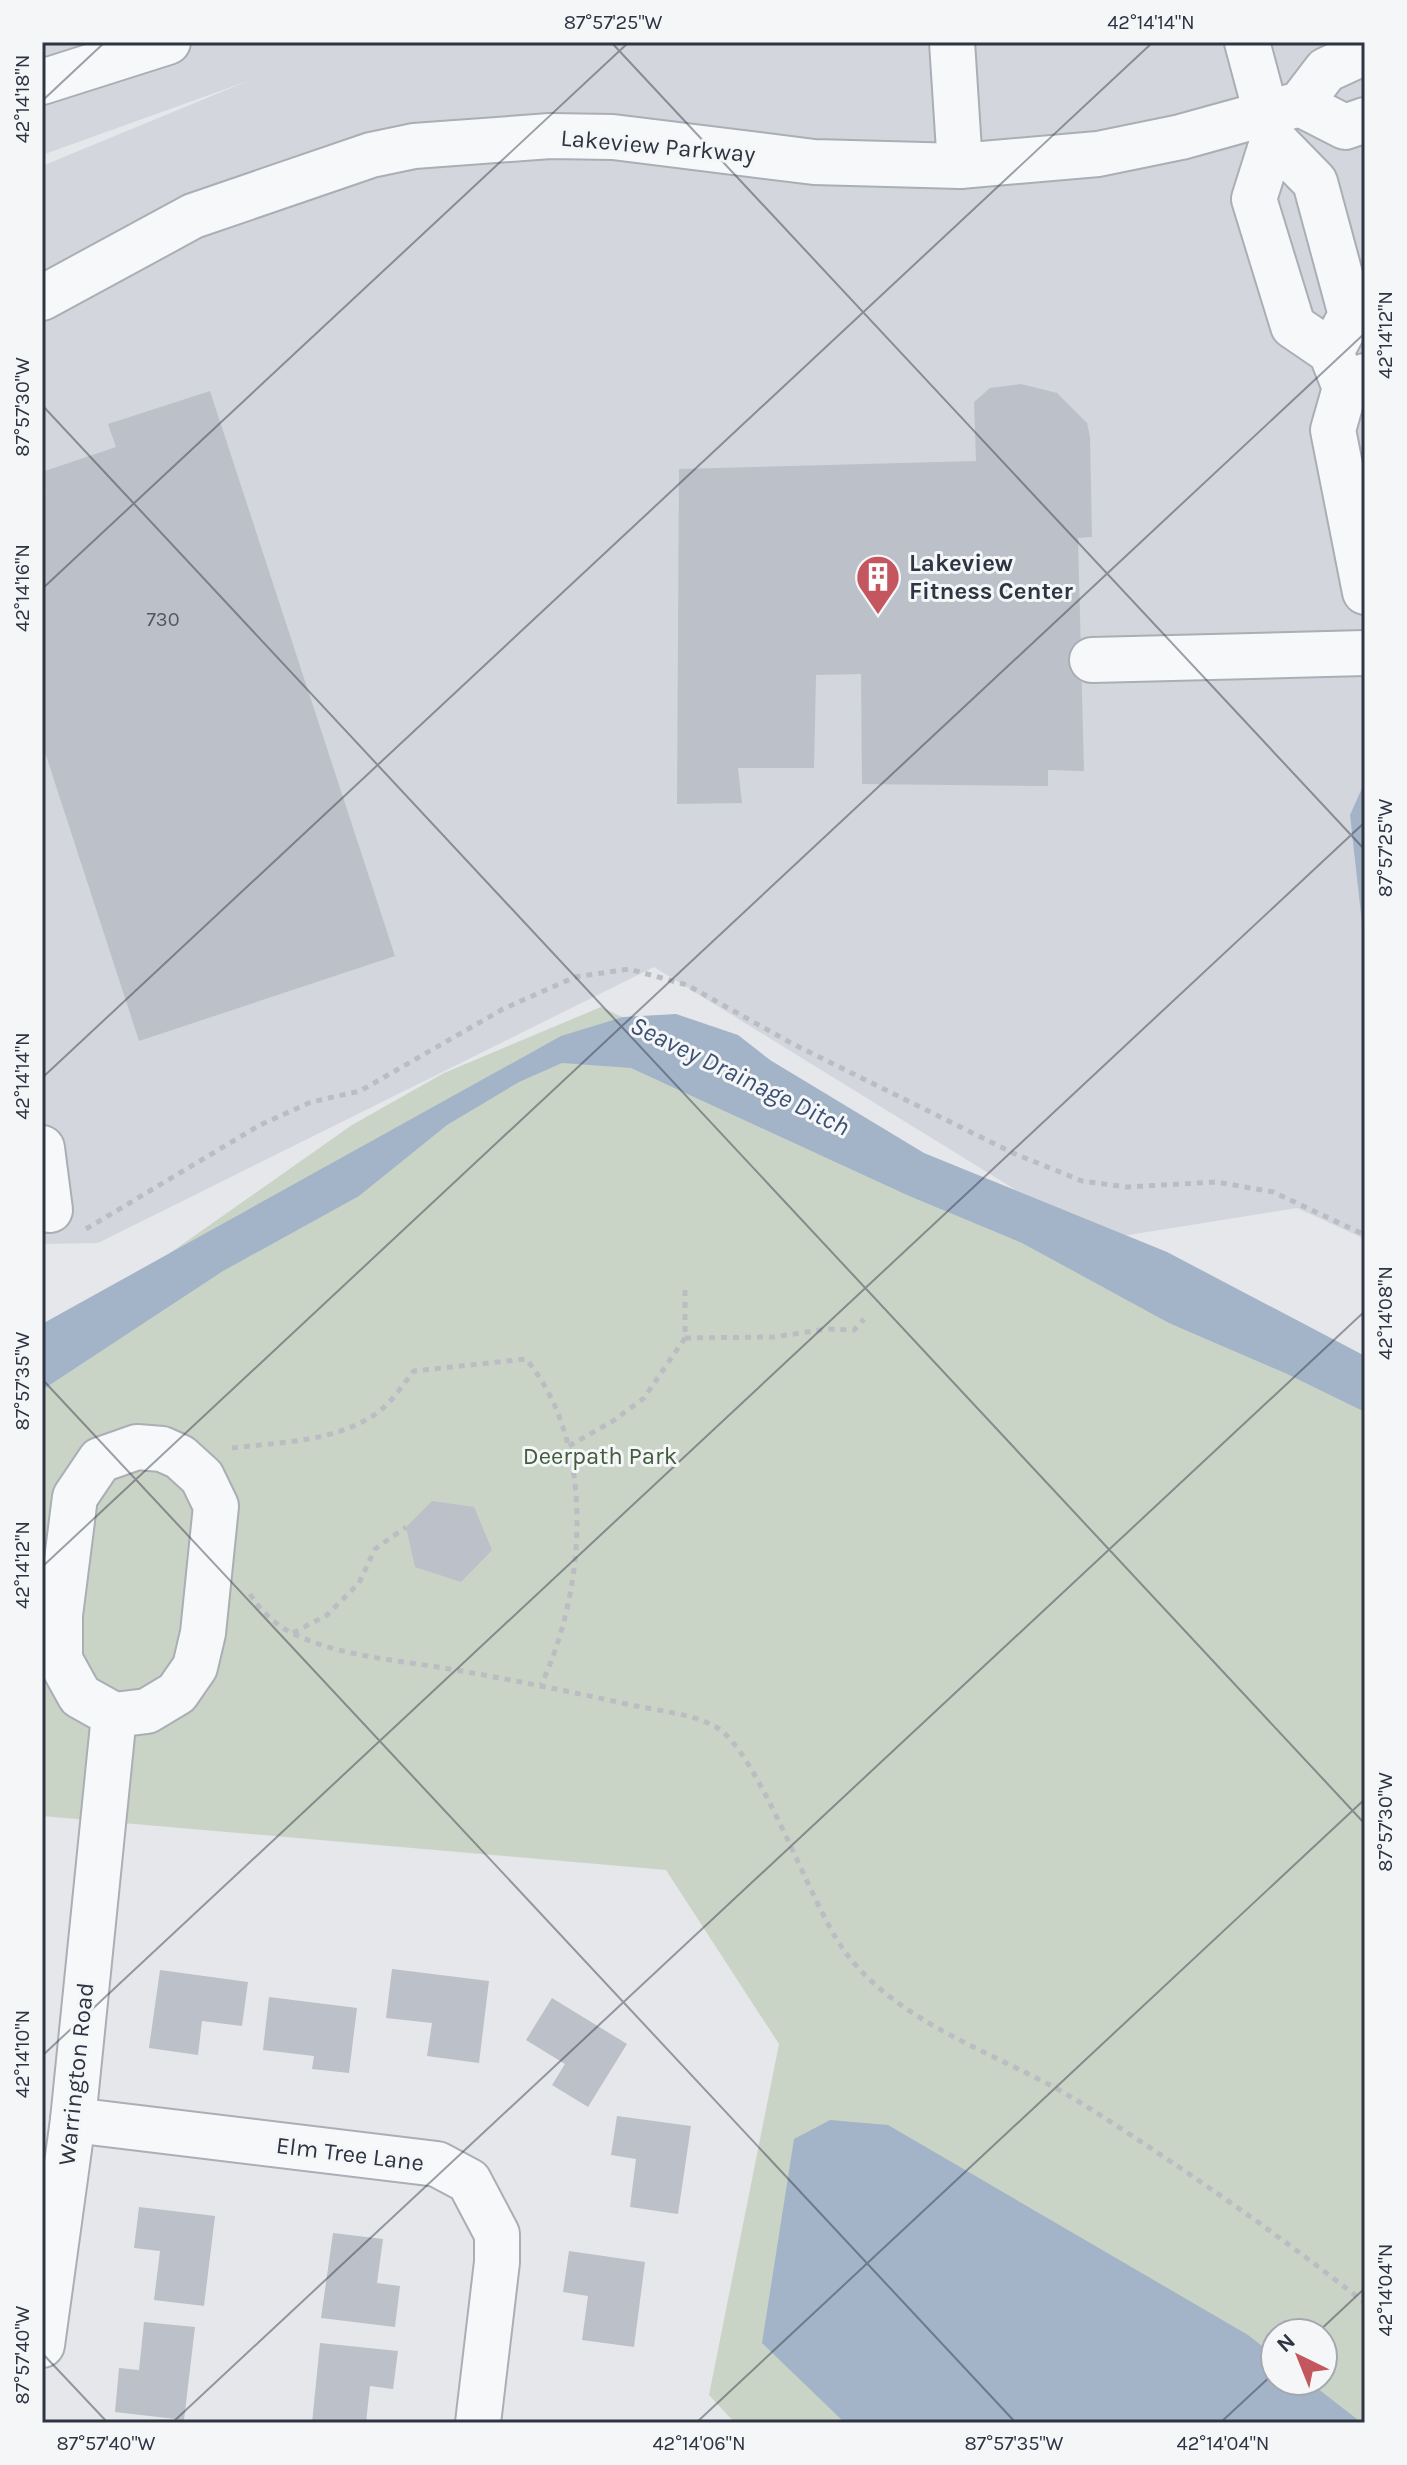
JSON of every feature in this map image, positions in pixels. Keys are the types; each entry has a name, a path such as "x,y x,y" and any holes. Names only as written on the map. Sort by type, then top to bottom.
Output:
{"street":[{"path":"42,82 168,42"},
{"path":"952,42 960,166"},
{"path":"1247,42 1280,119 1315,182 1351,315 1347,372 1333,430 1365,592"},
{"path":"1347,372 1293,326 1254,199 1280,119 1326,70 1365,52"},
{"path":"1280,119 1345,127 1365,120"},
{"name":"Lakeview Parkway","path":"42,298 193,216 371,155 414,146 550,136 598,137 814,162 960,166 1098,154 1280,119"},
{"path":"1092,660 1365,653"},
{"path":"42,1148 66,1220"},
{"path":"137,1447 162,1449 180,1457 202,1477 216,1506 203,1633 195,1667 177,1693 147,1711 114,1715 80,1696 60,1660 60,1615 75,1497 100,1460 137,1447"},
{"name":"Warrington Road","path":"42,2345 73,2120 114,1715"},
{"name":"Elm Tree Lane","path":"73,2120 437,2164 469,2181 490,2183 497,2234 497,2262 478,2423"}],"path":[{"path":"66,1220 109,1218 260,1125 311,1102 360,1091 503,1009 575,977 629,969 687,985 806,1051 1013,1153 1082,1181 1127,1187 1217,1182 1273,1192 1365,1235"},
{"path":"569,1446 644,1398 685,1338 685,1289"},
{"path":"685,1338 774,1337 827,1329 854,1330 864,1319"},
{"path":"229,1448 298,1440 343,1429 381,1410 414,1371 526,1359 547,1383 569,1446 574,1471 577,1535 559,1647 541,1685"},
{"path":"292,1633 327,1615 359,1583 375,1549 406,1527"},
{"path":"246,1583 250,1595 269,1618 292,1633 346,1651 541,1685 681,1716 717,1728 742,1752 820,1910 844,1950 870,1979 909,2010 1078,2101 1254,2216 1365,2303"}],"shaded area":[{"path":"42,42 1365,42 1365,1239 1297,1208 1097,1240 654,967 98,1243 42,1244 42,166 248,81 42,155"}],"green space":[{"name":"Deerpath Park","path":"601,1007 1365,1371 1365,2423 735,2423 709,2395 779,2044 666,1870 42,1816 42,1338 99,1303 352,1125 444,1073"}],"water":[{"path":"1365,787 1365,950 1350,815"},
{"name":"Seavey Drainage Ditch","path":"676,1014 738,1035 770,1060 924,1153 1167,1252 1365,1356 1365,1412 1285,1373 1169,1323 1022,1243 907,1195 631,1068 562,1063 519,1082 447,1125 359,1196 223,1271 42,1390 42,1324 561,1036 623,1017"},
{"path":"830,2120 888,2125 1248,2335 1259,2344 1259,2397 1329,2397 1362,2423 845,2423 762,2343 794,2139"}],"building":[{"name":"Lakeview Fitness Center","path":"1021,384 1057,393 1087,423 1090,437 1092,537 1078,538 1084,771 1048,770 1048,786 862,784 861,674 816,675 814,768 738,768 742,803 677,804 679,469 976,461 974,402 990,388"},
{"path":"210,391 395,956 139,1041 42,743 42,494 46,493 42,472 116,447 108,424"},
{"path":"432,1501 474,1507 492,1550 461,1582 415,1567 406,1527"},
{"path":"392,1969 489,1981 479,2063 427,2056 432,2023 386,2018"},
{"path":"160,1970 248,1982 242,2026 202,2021 198,2055 149,2048"},
{"path":"269,1997 357,2008 349,2073 312,2069 314,2056 263,2050"},
{"path":"552,1998 627,2044 588,2107 552,2085 565,2064 526,2040"},
{"path":"617,2116 691,2126 678,2214 630,2207 636,2159 611,2155"},
{"path":"139,2207 215,2216 204,2306 154,2300 160,2251 134,2248"},
{"path":"333,2233 383,2239 377,2283 400,2286 395,2327 321,2318"},
{"path":"569,2251 645,2262 634,2347 582,2340 588,2296 563,2292"},
{"path":"144,2322 195,2327 184,2420 115,2412 119,2368 139,2370"},
{"path":"320,2343 398,2351 393,2389 370,2386 366,2423 312,2423"}],"place":[{"name":"Lakeview Fitness Center","path":"878,616"}]}
